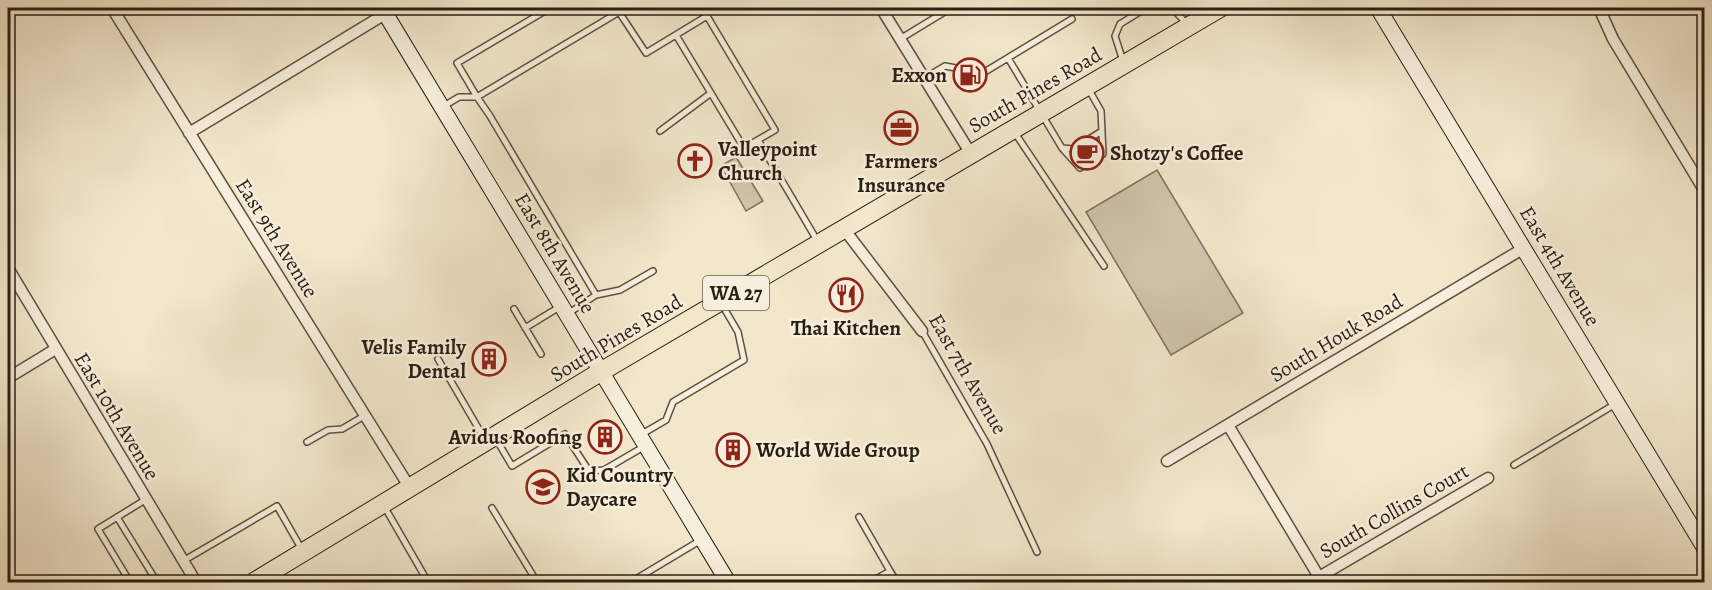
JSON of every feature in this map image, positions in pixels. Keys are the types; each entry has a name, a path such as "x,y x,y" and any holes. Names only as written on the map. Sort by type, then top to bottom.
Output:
{"main road":[{"name":"South Pines Road","path":"254,582 603,371 1220,8"}],"street":[{"name":"East 9th Avenue","path":"112,8 410,488"},
{"path":"881,8 971,154"},
{"name":"East 4th Avenue","path":"1378,8 1704,546"},
{"path":"1599,8 1613,39 1704,190"},
{"path":"189,134 384,10"},
{"name":"East 8th Avenue","path":"384,10 728,582"},
{"name":"East 7th Avenue","path":"844,229 922,331"},
{"name":"South Houk Road","path":"1167,461 1524,248"},
{"name":"East 10th Avenue","path":"8,268 54,350 196,582"},
{"path":"8,378 54,350"},
{"name":"South Collins Court","path":"1228,425 1320,577 1488,478"}],"lane":[{"path":"550,8 457,63 596,295"},
{"path":"900,39 951,8"},
{"path":"1124,64 1115,36 1120,24 1146,8"},
{"path":"1172,8 1189,26"},
{"path":"442,107 459,97 477,97 618,10 646,53 707,16 775,130 744,148 676,35"},
{"path":"924,79 945,66 983,73 1072,19"},
{"path":"1008,58 1062,148 1080,168 1103,154 1101,111 1087,86"},
{"path":"660,131 711,93"},
{"path":"1013,129 1104,266"},
{"path":"1062,148 1072,149 1102,131"},
{"path":"758,140 819,244"},
{"path":"525,328 596,295 620,290 653,271"},
{"path":"438,359 490,439 512,466 565,434 588,471 604,470 666,420 673,402 744,360 738,332 721,302"},
{"path":"514,309 541,354"},
{"name":"East 7th Avenue","path":"922,331 987,444 1037,552"},
{"path":"1514,465 1618,402"},
{"path":"307,442 328,430 342,429 364,416"},
{"path":"130,582 98,529 146,500"},
{"path":"383,505 428,582"},
{"path":"183,561 277,506 304,553"},
{"path":"492,508 537,582"},
{"path":"117,517 157,582"},
{"path":"859,517 897,582"},
{"path":"631,582 703,539"},
{"path":"871,582 890,571"}],"shaded area":[{"path":"736,157 763,201 746,211 721,166"},
{"path":"1157,170 1243,313 1171,355 1086,212"}],"place":[{"name":"Exxon","path":"970,75"},
{"name":"Farmers Insurance","path":"901,128"},
{"name":"Shotzy's Coffee","path":"1087,153"},
{"name":"Valleypoint Church","path":"695,161"},
{"name":"Thai Kitchen","path":"846,295"},
{"name":"Velis Family Dental","path":"489,359"},
{"name":"Avidus Roofing","path":"605,437"},
{"name":"World Wide Group","path":"733,450"},
{"name":"Kid Country Daycare","path":"543,487"}]}
